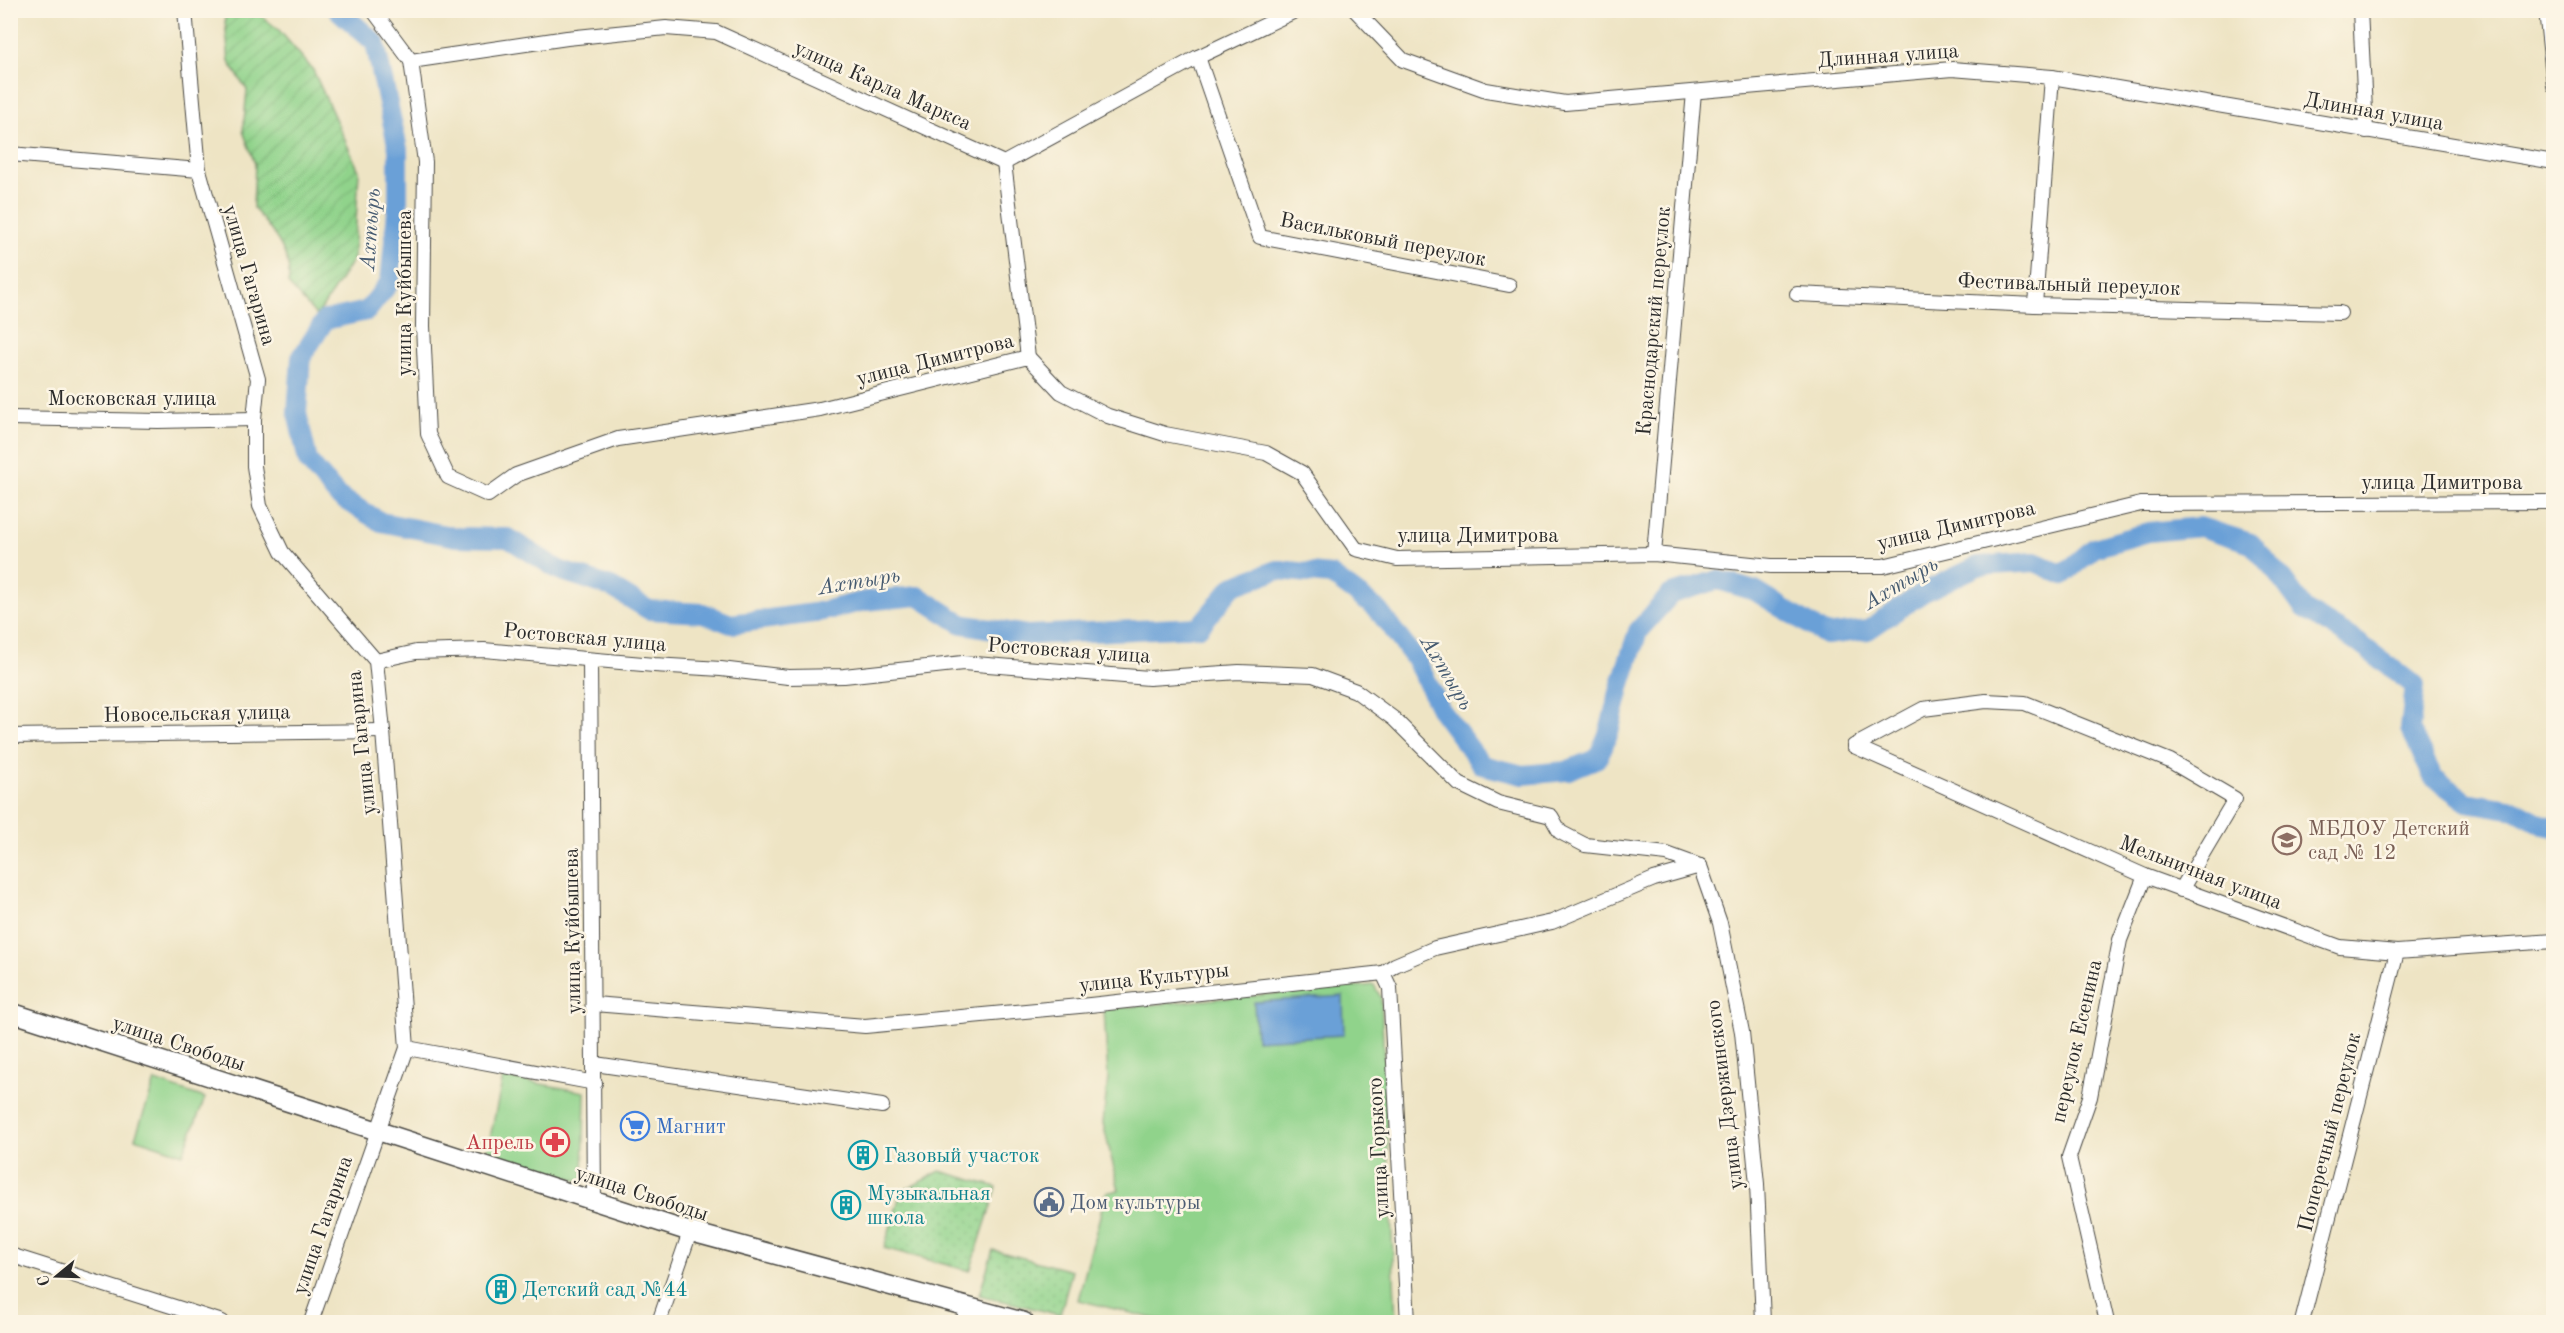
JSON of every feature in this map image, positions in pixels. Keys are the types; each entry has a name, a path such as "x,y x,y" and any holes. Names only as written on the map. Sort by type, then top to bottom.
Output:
{"street":[{"name":"улица Гагарина","path":"185,10 199,170 258,379 254,418 254,466 260,506 282,552 376,662 383,731 407,1048 311,1323"},
{"path":"373,10 411,61"},
{"path":"1028,357 1004,162 1198,57 1297,10"},
{"name":"Длинная улица","path":"1355,10 1403,60 1486,90 1565,103 1952,69 2052,77 2553,162"},
{"path":"2360,10 2366,131"},
{"path":"2546,10 2553,86"},
{"name":"улица Карла Маркса","path":"411,61 567,38 666,28 716,32 1004,162"},
{"name":"Васильковый переулок","path":"1198,57 1260,237 1509,285"},
{"name":"улица Куйбышева","path":"411,61 425,162 423,326 428,434 448,477 488,495"},
{"path":"2036,305 2052,77"},
{"name":"Краснодарский переулок","path":"1654,554 1694,92"},
{"path":"10,154 199,170"},
{"name":"Фестивальный переулок","path":"1797,294 2036,305 2340,313"},
{"name":"улица Димитрова","path":"488,495 516,475 618,439 820,409 1028,357 1061,392 1108,416 1165,434 1266,453 1302,473 1356,549 1397,559 1654,554 1771,567 1883,566 2141,504 2553,502"},
{"name":"Московская улица","path":"10,418 158,421 254,418"},
{"name":"Ростовская улица","path":"376,662 416,652 484,650 721,669 788,677 844,676 963,663 1149,678 1239,672 1313,675 1356,691 1394,719 1459,784 1498,803 1551,816 1560,832 1585,845 1667,854 1700,866"},
{"name":"улица Куйбышева","path":"590,660 595,1064 594,1202"},
{"name":"Мельничная улица","path":"2181,890 2235,799 2170,761 2025,704 1986,701 1923,709 1854,746 2145,876 2181,890 2340,947 2397,952 2553,941"},
{"name":"Новосельская улица","path":"10,736 383,731"},
{"name":"улица Культуры","path":"594,1004 865,1026 1090,1005 1383,973 1395,965 1435,948 1552,922 1654,879 1700,866"},
{"name":"улица Дзержинского","path":"1700,866 1720,923 1742,1032 1757,1184 1763,1323"},
{"name":"переулок Есенина","path":"2107,1323 2069,1157 2090,1097 2120,940 2145,876"},
{"name":"Поперечный переулок","path":"2302,1323 2397,952"},
{"name":"улица Горького","path":"1383,973 1390,988 1408,1323"},
{"name":"улица Свободы","path":"10,1012 690,1232 965,1315 1024,1323"},
{"path":"407,1048 595,1083"},
{"path":"595,1064 882,1106"},
{"path":"659,1323 690,1232"},
{"path":"10,1255 222,1323"}],"green space":[{"path":"224,11 255,11 279,30 313,70 359,171 354,258 317,316 288,284 289,273 284,252 253,207 255,164 243,131 247,90 229,62"},
{"path":"1374,985 1381,998 1396,1322 1168,1322 1078,1300 1106,1193 1119,1190 1103,1123 1108,1078 1104,1009"},
{"path":"503,1077 585,1092 583,1182 487,1152"},
{"path":"155,1081 205,1098 183,1154 135,1138"},
{"path":"940,1171 997,1187 970,1271 884,1248 901,1192"},
{"path":"993,1250 1072,1271 1060,1315 979,1295"}],"water":[{"path":"1343,996 1344,1035 1256,1040 1254,1002"}],"waterway":[{"name":"Ахтырь","path":"338,10 375,43 398,149 398,201 390,282 367,311 325,320 301,358 297,413 308,461 338,496 381,522 456,537 508,538 559,570 611,587 649,610 703,613 731,624 814,613 865,601 918,596 962,624 1028,635 1199,627 1233,586 1278,570 1331,575 1377,609 1416,660 1441,710 1482,765 1523,775 1566,771 1598,758 1609,732 1638,631 1671,594 1718,580 1755,591 1826,635 1868,630 1924,592 1978,566 2035,562 2063,575 2094,548 2149,532 2200,527 2251,543 2280,576 2304,609 2356,641 2415,686 2410,729 2433,777 2467,802 2515,810 2543,825 2554,827"}],"place":[{"name":"МБДОУ Детский сад № 12","path":"2287,840"},
{"name":"Магнит","path":"635,1126"},
{"name":"Апрель","path":"555,1142"},
{"name":"Газовый участок","path":"863,1155"},
{"name":"Дом культуры","path":"1049,1202"},
{"name":"Музыкальная школа","path":"846,1205"},
{"name":"Детский сад №44","path":"501,1289"}]}
